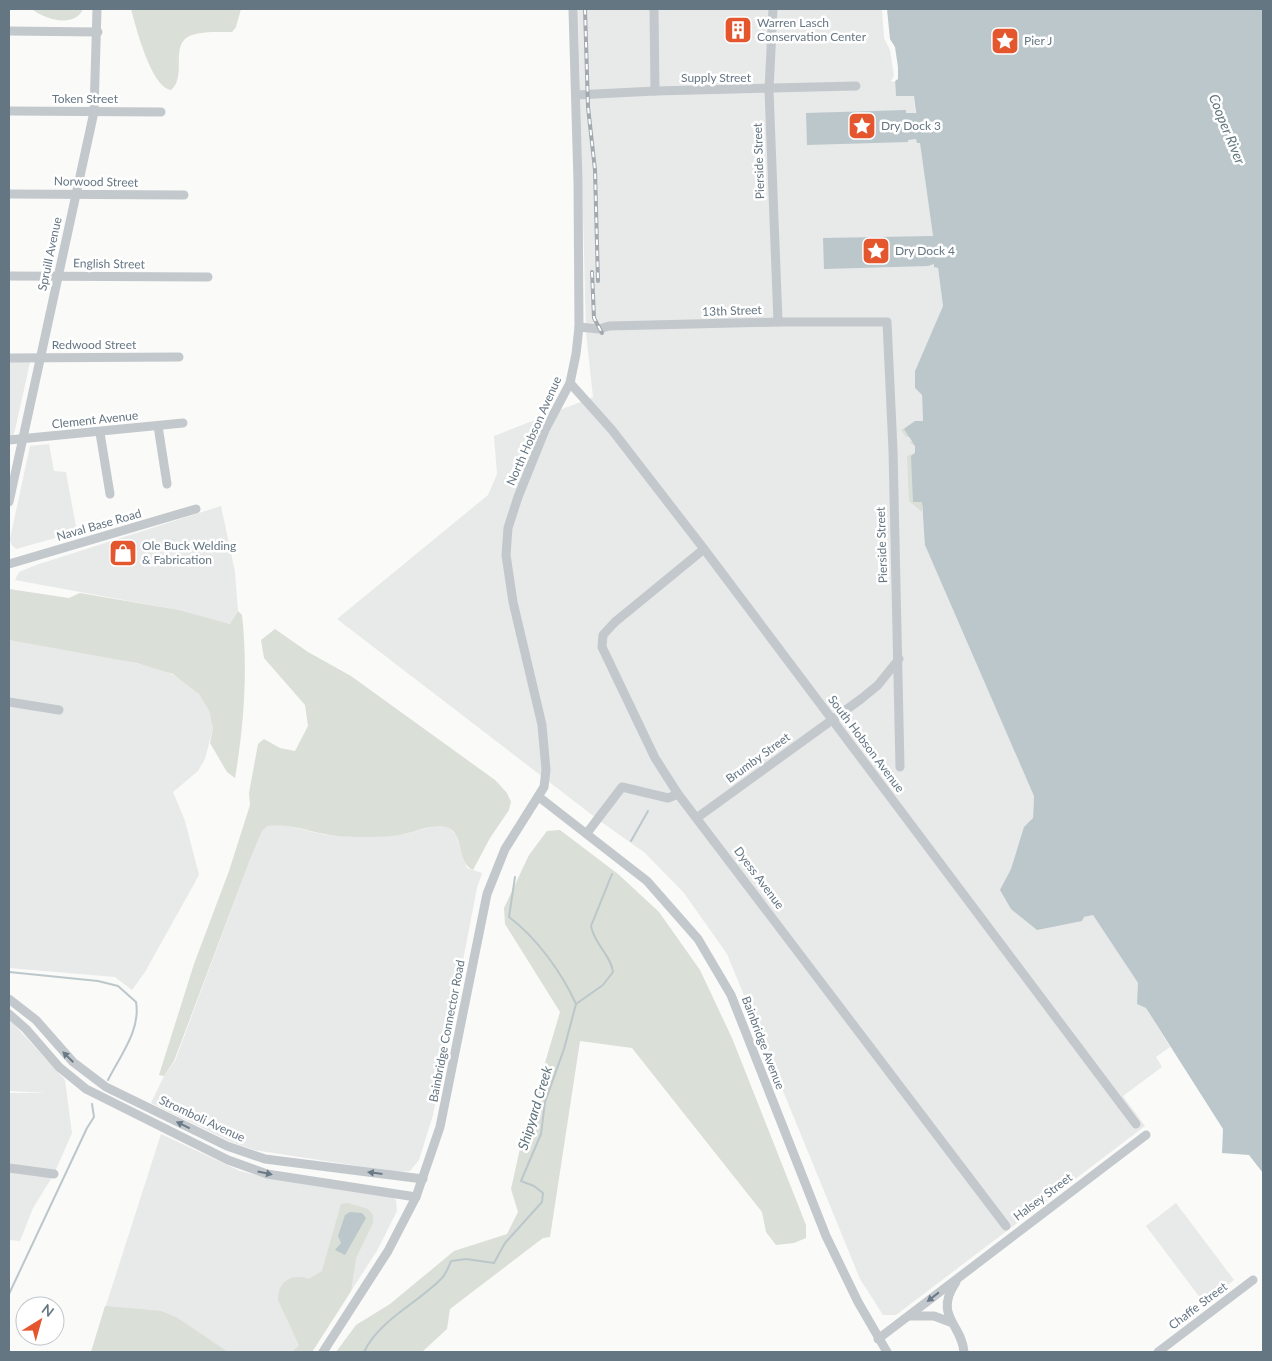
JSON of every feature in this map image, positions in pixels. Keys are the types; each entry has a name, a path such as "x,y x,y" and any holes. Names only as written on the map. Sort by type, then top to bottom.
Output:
{"street":[{"name":"Spruill Avenue","path":"9,502 94,112 98,32 97,9"},
{"name":"North Hobson Avenue","path":"540,797 546,778 542,725 513,602 506,555 508,528 518,497 545,430 570,383 579,326 573,9"},
{"path":"654,9 655,91"},
{"name":"Pierside Street","path":"773,9 769,90 778,322"},
{"path":"9,31 98,32"},
{"name":"Supply Street","path":"576,95 856,86"},
{"name":"Token Street","path":"9,111 161,112"},
{"name":"Norwood Street","path":"9,194 184,195"},
{"name":"English Street","path":"9,276 208,277"},
{"name":"13th Street","path":"579,326 600,329 609,326 778,322 887,322"},
{"name":"Pierside Street","path":"887,322 899,659 900,766"},
{"name":"Redwood Street","path":"9,358 179,357"},
{"name":"South Hobson Avenue","path":"570,383 612,430 704,549 1136,1124"},
{"name":"Clement Avenue","path":"9,440 100,433 183,422"},
{"path":"158,426 167,484"},
{"path":"100,433 110,494"},
{"name":"Naval Base Road","path":"9,564 196,509"},
{"name":"Dyess Avenue","path":"704,549 615,622 604,635 602,646 606,655 655,758 678,794 698,817 1006,1226"},
{"name":"Brumby Street","path":"698,817 878,685 899,659"},
{"path":"9,702 59,710"},
{"path":"587,833 622,787 668,798 678,794"},
{"name":"Bainbridge Avenue","path":"540,797 630,866 664,899 698,939 731,995 826,1236 878,1339 887,1352"},
{"name":"Bainbridge Connector Road","path":"323,1352 376,1271 416,1197 423,1180 440,1127 487,894 505,849 540,797"},
{"name":"Stromboli Avenue","path":"9,999 36,1020 73,1062 106,1087 227,1146 265,1159 423,1180"},
{"name":"Stromboli Avenue","path":"9,1014 67,1074 104,1100 243,1167 267,1174 416,1197"},
{"name":"Halsey Street","path":"878,1339 1146,1136"},
{"path":"9,1168 54,1174"},
{"name":"Halsey Street","path":"958,1280 950,1294 947,1307 950,1322 961,1339 964,1352"},
{"name":"Chaffe Street","path":"1158,1352 1253,1280"},
{"path":"909,1316 934,1316 950,1322"}],"shaded area":[{"path":"32,9 83,9 73,19 59,20 44,16"},
{"path":"131,9 241,9 236,27 232,32 201,33 185,39 179,52 178,77 176,84 171,90 157,79 151,68 145,55"},
{"path":"578,9 885,9 893,49 896,96 914,96 917,143 920,142 933,236 927,237 928,264 934,264 938,268 943,306 915,371 915,388 922,395 923,421 915,421 904,429 915,446 926,544 1263,634 1034,796 1033,818 1084,917 1093,915 1138,983 1139,1005 1146,1008 1170,1047 1156,1057 1162,1067 1123,1096 1145,1126 896,1315 883,1315 860,1279 727,954 684,893 645,853 600,821 337,619 488,495 497,474 494,436 593,397 586,333"},
{"path":"9,358 31,358 15,430 9,448"},
{"path":"915,421 920,421 917,501 922,502 922,512 909,501 907,456 915,453 915,446 909,442 918,441 918,437 906,437 901,430"},
{"path":"49,444 54,471 66,472 77,532 16,549 11,544 10,539 30,446"},
{"path":"221,506 235,572 238,611 230,624 178,610 15,580 19,572 36,565"},
{"path":"9,589 69,598 80,593 179,610 230,624 238,611 242,615 245,676 241,738 235,778 227,772 210,743 213,728 209,711 199,694 173,674 137,663 9,640"},
{"path":"275,629 308,652 351,676 495,780 507,793 511,802 509,810 490,838 473,870 464,861 456,835 446,827 431,827 394,836 347,837 289,826 267,826 262,831 251,857 174,1061 164,1076 159,1075 194,964 229,871 250,805 249,793 258,744 264,739 280,748 295,751 308,726 305,705 264,658 261,640"},
{"path":"9,640 101,655 162,669 186,682 199,694 209,711 213,728 205,759 198,771 173,792 185,821 199,875 145,972 132,990 115,977 9,968"},
{"path":"267,825 285,825 325,835 369,837 404,834 435,826 448,827 456,835 467,868 482,873 477,888 433,1115 419,1160 410,1171 397,1172 254,1150 229,1141 151,1103 164,1076 175,1061 251,857 262,831"},
{"path":"560,830 618,874 659,912 700,970 732,1038 806,1225 806,1238 794,1243 776,1245 766,1232 762,1212 632,1048 580,1041 550,1237 543,1238 450,1309 447,1329 422,1352 336,1352 356,1325 390,1304 454,1251 507,1234 518,1212 511,1189 521,1144 560,1012 505,924 504,908 529,855 547,831"},
{"path":"9,1019 65,1080 72,1133 54,1174 33,1208 20,1241 9,1240 9,1093 47,1093 9,1091"},
{"path":"161,1134 240,1171 264,1177 391,1196 396,1200 397,1211 378,1249 312,1352 91,1352"},
{"path":"348,1203 368,1209 373,1215 373,1223 356,1258 351,1291 312,1352 293,1352 299,1345 278,1300 280,1288 287,1280 297,1277 309,1279 322,1271 341,1204"},
{"path":"1176,1203 1234,1280 1204,1303 1146,1226"},
{"path":"105,1306 161,1311 176,1317 228,1352 91,1352"}],"water":[{"name":"Cooper River","path":"885,9 1263,9 1263,1173 1249,1155 1222,1153 1223,1129 1146,1008 1137,1004 1138,983 1093,915 1084,917 1082,921 1037,930 1011,909 1000,890 1011,869 1024,827 1033,818 1034,796 925,545 922,502 913,502 911,456 915,453 915,446 904,429 915,421 923,421 922,395 915,388 915,371 943,306 938,268 934,267 934,264 928,266 824,269 823,238 933,236 920,143 917,143 916,139 908,140 908,142 807,145 806,113 906,110 906,113 916,113 914,96 896,96 893,49 886,38"},
{"path":"350,1212 362,1213 366,1218 345,1255 335,1250 341,1243 338,1236 345,1215"}],"pier":[{"path":"882,9 887,9 890,39 895,47 898,79 894,82 891,81 894,76 890,50 884,38"}],"waterway":[{"name":"Shipyard Creek","path":"631,841 648,811"},
{"name":"Shipyard Creek","path":"364,1352 379,1330 442,1278 451,1261 466,1259 494,1263 505,1243 542,1202 543,1193 534,1186 521,1181 541,1134 545,1102 564,1049 576,1004 603,985 613,972 612,966 595,938 591,926 612,874"},
{"path":"515,877 509,917 529,935 548,957 564,980 576,1004"},
{"path":"9,972 98,981 118,986 136,1002 137,1012 133,1033 108,1080"},
{"path":"9,1294 87,1128 94,1117 92,1104"}],"railway":[{"path":"585,9 588,107 595,170 598,281"},
{"path":"592,272 594,318 602,333"}],"place":[{"name":"Warren Lasch Conservation Center","path":"738,30"},
{"name":"Pier J","path":"1005,41"},
{"name":"Dry Dock 3","path":"862,126"},
{"name":"Dry Dock 4","path":"876,251"},
{"name":"Ole Buck Welding & Fabrication","path":"123,553"}]}
